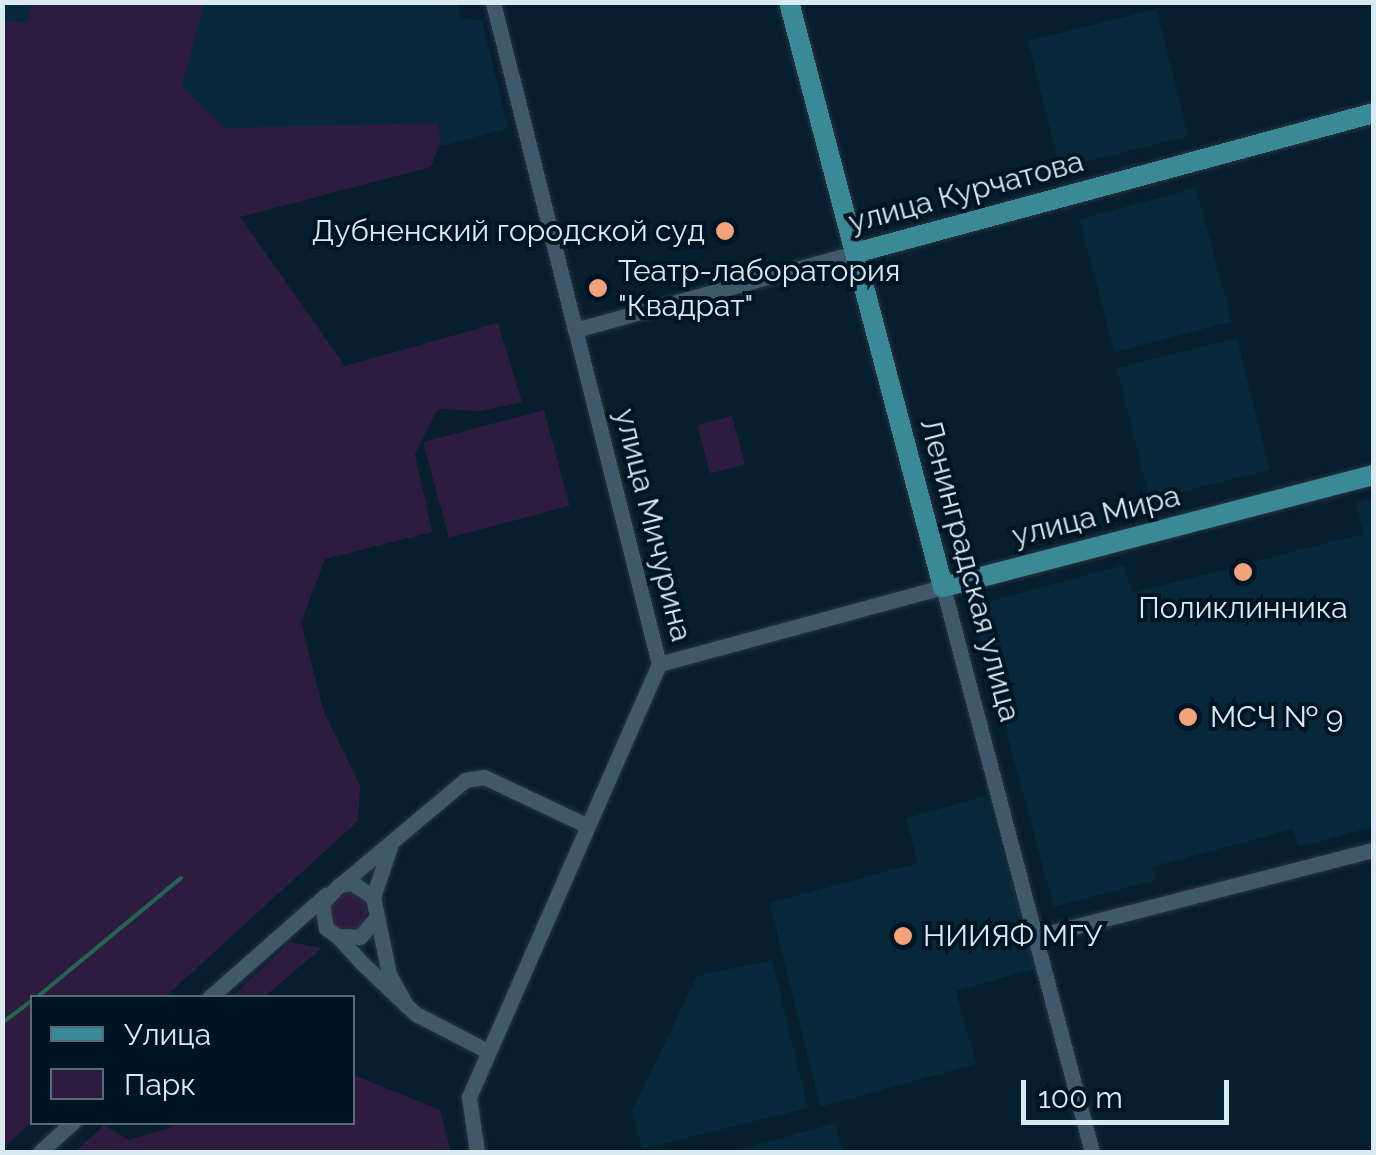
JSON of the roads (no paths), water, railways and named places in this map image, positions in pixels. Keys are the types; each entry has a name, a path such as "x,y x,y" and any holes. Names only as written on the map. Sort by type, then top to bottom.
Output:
{"main road":[{"name":"Ленинградская улица","path":"789,2 944,586"},
{"name":"улица Курчатова","path":"855,253 1374,112"},
{"name":"улица Мира","path":"944,586 1374,475"}],"street":[{"name":"улица Мичурина","path":"476,1152 468,1110 487,1051 659,664 493,2"},
{"name":"улица Курчатова","path":"575,330 855,253"},
{"name":"улица Мира","path":"659,664 944,586"},
{"name":"Ленинградская улица","path":"944,586 1092,1152"},
{"path":"212,995 276,935 475,778 586,825"},
{"path":"390,846 373,897 394,988 406,1006"},
{"path":"1034,937 1374,850"},
{"path":"373,897 352,883 334,888 322,903 331,932 406,1006 487,1051"},
{"path":"276,935 331,932 360,936 376,918"},
{"path":"40,1152 70,1125"}],"waterway":[{"path":"40,995 181,878"},
{"path":"2,1023 30,1002"}],"place":[{"name":"Дубненский городской суд","path":"725,231"},
{"name":"Театр-лаборатория \"Квадрат\"","path":"598,288"},
{"name":"Поликлинника","path":"1243,572"},
{"name":"МСЧ № 9","path":"1188,717"},
{"name":"НИИЯФ МГУ","path":"903,936"}]}
